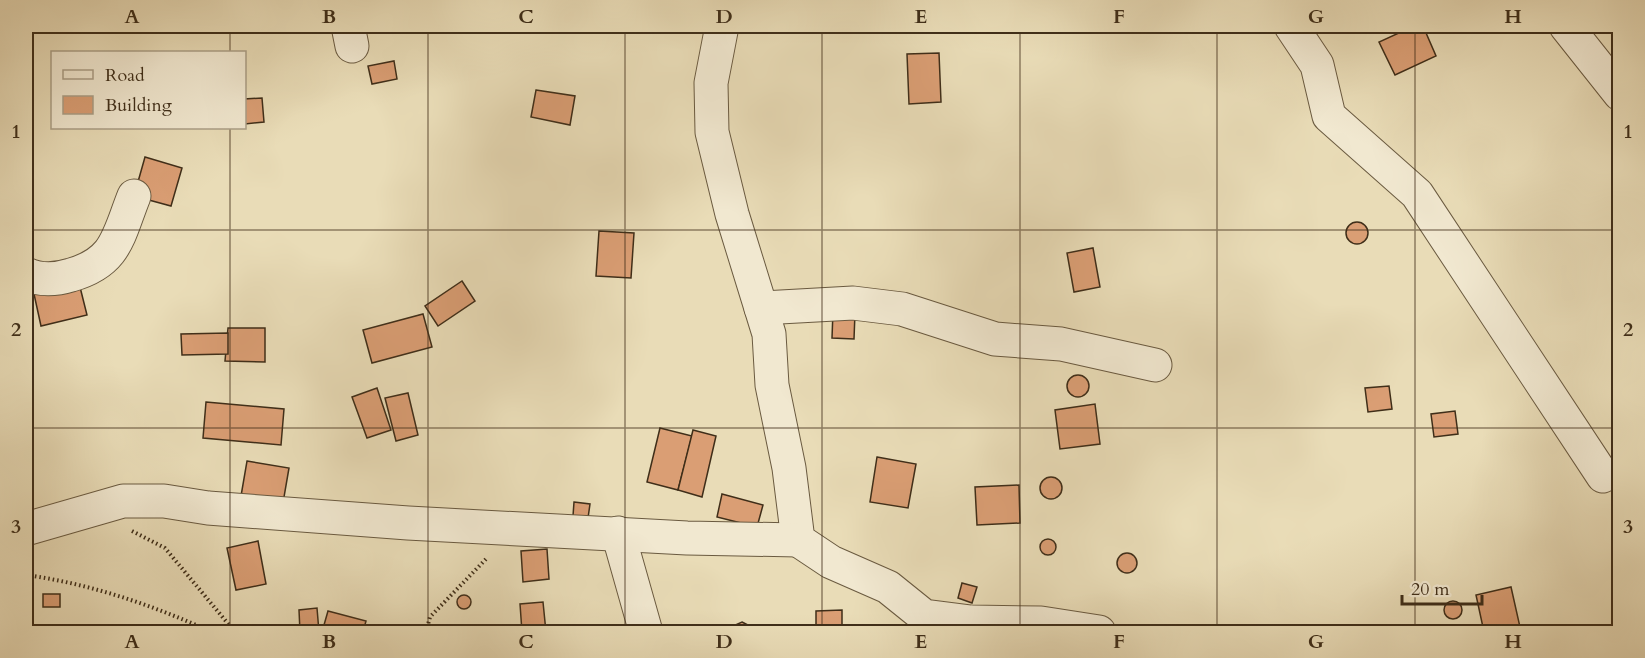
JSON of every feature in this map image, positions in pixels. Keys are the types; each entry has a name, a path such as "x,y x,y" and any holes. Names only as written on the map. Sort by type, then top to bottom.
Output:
{"street":[{"path":"722,26 711,83 712,132 738,234 769,334 772,385 789,468 798,540"},
{"path":"1291,26 1317,65 1329,116 1417,194 1603,476"},
{"path":"1566,26 1620,94"},
{"path":"26,274 34,278 54,280 85,271 105,260 115,245 134,195"},
{"path":"761,308 853,303 902,309 995,339 1061,344 1155,365"},
{"path":"26,530 123,501 164,501 208,508 408,523 798,540 831,562 888,587 923,624 1041,623 1099,633"},
{"path":"618,533 646,633"}],"path":[{"path":"426,633 430,617 513,527"},
{"path":"130,530 165,548 235,633"},
{"path":"26,574 61,580 115,594 212,633"}],"building":[{"path":"1414,26 1423,26 1436,56 1395,75 1379,42"},
{"path":"939,53 941,102 909,104 907,54"},
{"path":"394,61 397,79 372,84 368,66"},
{"path":"536,90 575,96 570,125 531,117"},
{"path":"262,98 264,122 246,124 246,99"},
{"path":"145,157 182,168 171,206 134,196"},
{"path":"1357,222 1365,225 1368,233 1365,241 1357,244 1349,241 1346,233 1349,225"},
{"path":"599,231 634,233 631,278 596,276"},
{"path":"1093,248 1100,287 1074,292 1067,253"},
{"path":"462,281 475,301 438,326 425,306"},
{"path":"79,283 87,315 41,326 34,294"},
{"path":"833,311 855,313 854,339 832,338"},
{"path":"423,314 432,347 372,363 363,330"},
{"path":"228,328 265,328 265,362 225,361"},
{"path":"228,333 228,354 182,355 181,334"},
{"path":"1078,375 1086,378 1089,386 1086,394 1078,397 1070,394 1067,386 1070,378"},
{"path":"1389,386 1392,409 1368,412 1365,388"},
{"path":"377,388 391,430 367,438 352,397"},
{"path":"408,393 418,435 396,441 385,398"},
{"path":"206,402 284,409 281,445 203,438"},
{"path":"1095,404 1100,444 1060,449 1055,410"},
{"path":"1455,411 1458,434 1434,437 1431,414"},
{"path":"660,428 692,436 678,490 647,482"},
{"path":"693,430 716,436 702,497 678,490"},
{"path":"877,457 916,464 908,508 870,502"},
{"path":"247,461 289,468 283,503 241,496"},
{"path":"1051,477 1059,480 1062,488 1059,496 1051,499 1043,496 1040,488 1043,480"},
{"path":"1019,485 1020,523 977,525 975,487"},
{"path":"722,494 763,505 757,527 717,517"},
{"path":"574,502 590,504 588,518 573,516"},
{"path":"1045,539 1051,539 1056,547 1054,553 1045,555 1040,550 1040,544"},
{"path":"258,541 266,584 236,590 227,548"},
{"path":"547,549 549,579 523,582 521,551"},
{"path":"1127,553 1134,556 1137,563 1134,570 1127,573 1120,570 1117,563 1120,556"},
{"path":"962,583 977,587 972,603 958,598"},
{"path":"1511,587 1520,627 1484,632 1476,595"},
{"path":"43,594 60,594 60,607 43,607"},
{"path":"461,595 467,595 471,602 467,609 461,609 457,605 457,599"},
{"path":"1453,601 1459,604 1462,610 1459,616 1453,619 1447,616 1444,610 1447,604"},
{"path":"543,602 546,632 522,632 520,604"},
{"path":"317,608 319,632 300,632 299,610"},
{"path":"842,610 842,630 866,630 866,632 816,632 816,611"},
{"path":"328,611 366,621 363,632 322,632"},
{"path":"742,622 748,625 751,632 730,632 733,626"}]}
